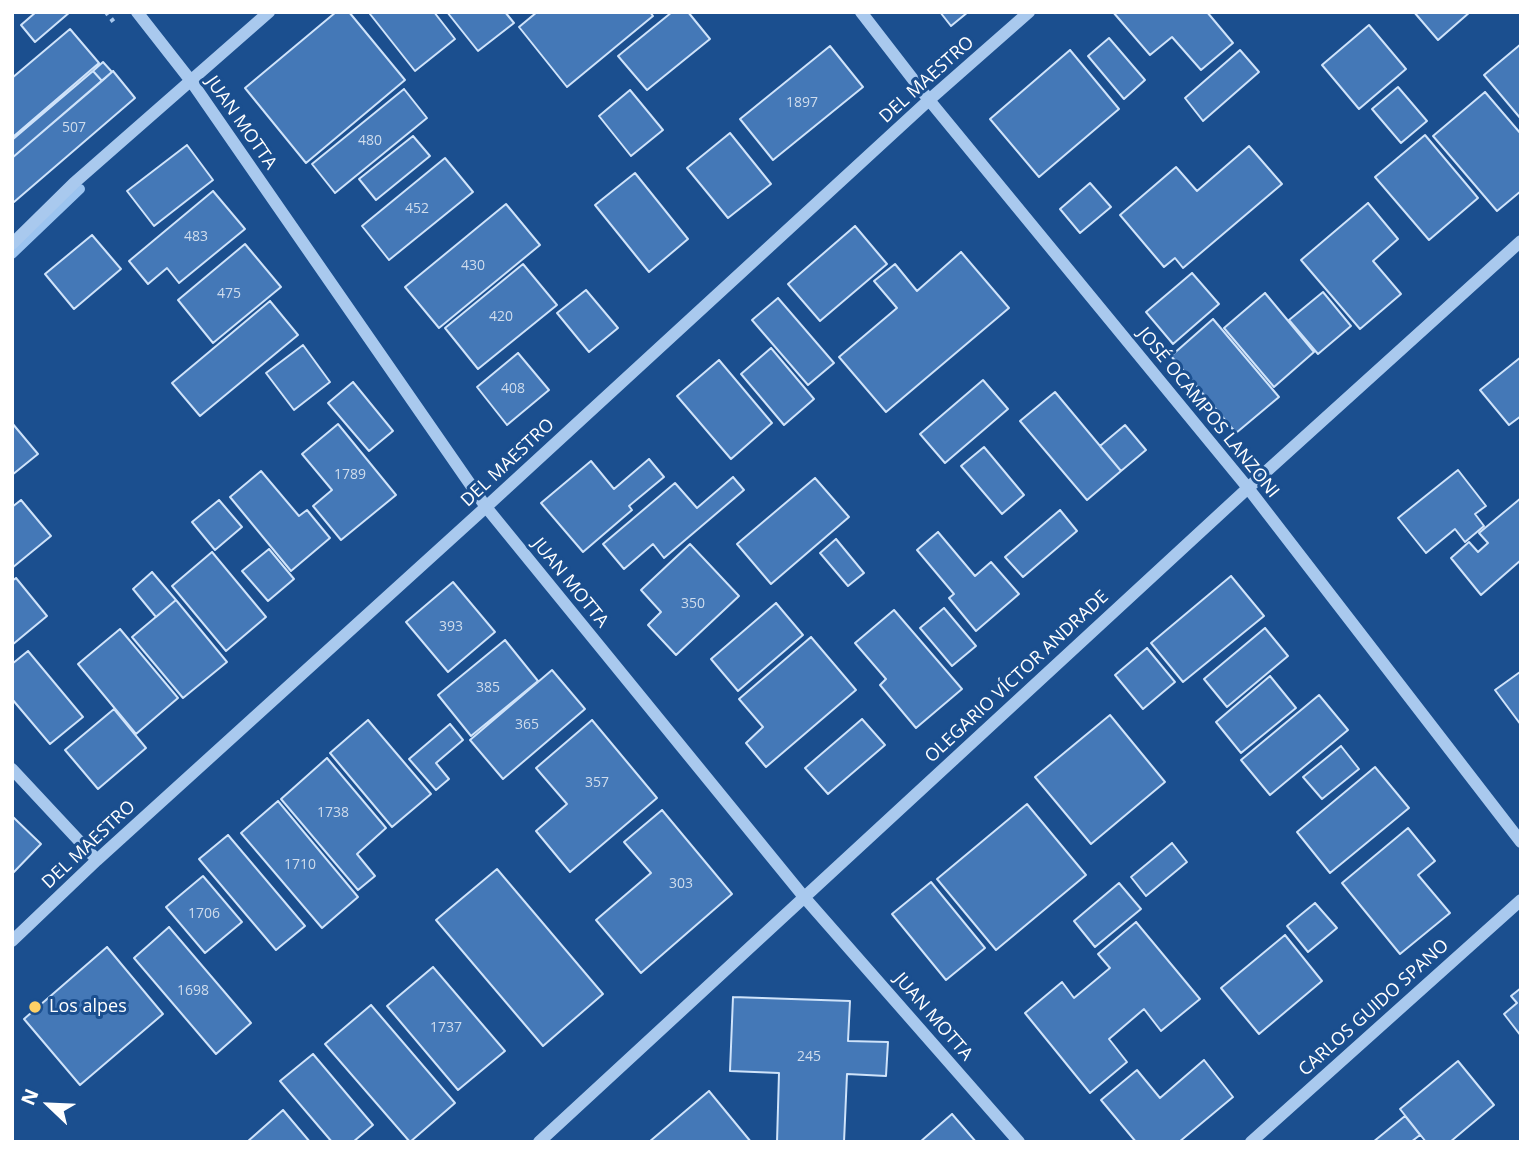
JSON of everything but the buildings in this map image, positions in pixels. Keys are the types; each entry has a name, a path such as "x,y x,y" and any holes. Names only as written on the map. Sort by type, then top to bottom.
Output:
{"street":[{"name":"JUAN MOTTA","path":"137,12 191,81 486,507 804,897 1019,1142"},
{"path":"12,244 74,183 269,12"},
{"name":"JOSÉ OCAMPOS LANZONI","path":"861,12 929,100 1248,488 1521,842"},
{"name":"DEL MAESTRO","path":"12,941 97,860 929,100 1029,12"},
{"name":"OLEGARIO VÍCTOR ANDRADE","path":"539,1142 1248,488 1521,241"},
{"path":"12,769 97,860"},
{"name":"CARLOS GUIDO SPANO","path":"1251,1142 1521,900"}],"waterway":[{"path":"12,254 80,189"}],"place":[{"name":"Los alpes","path":"35,1007"}]}
